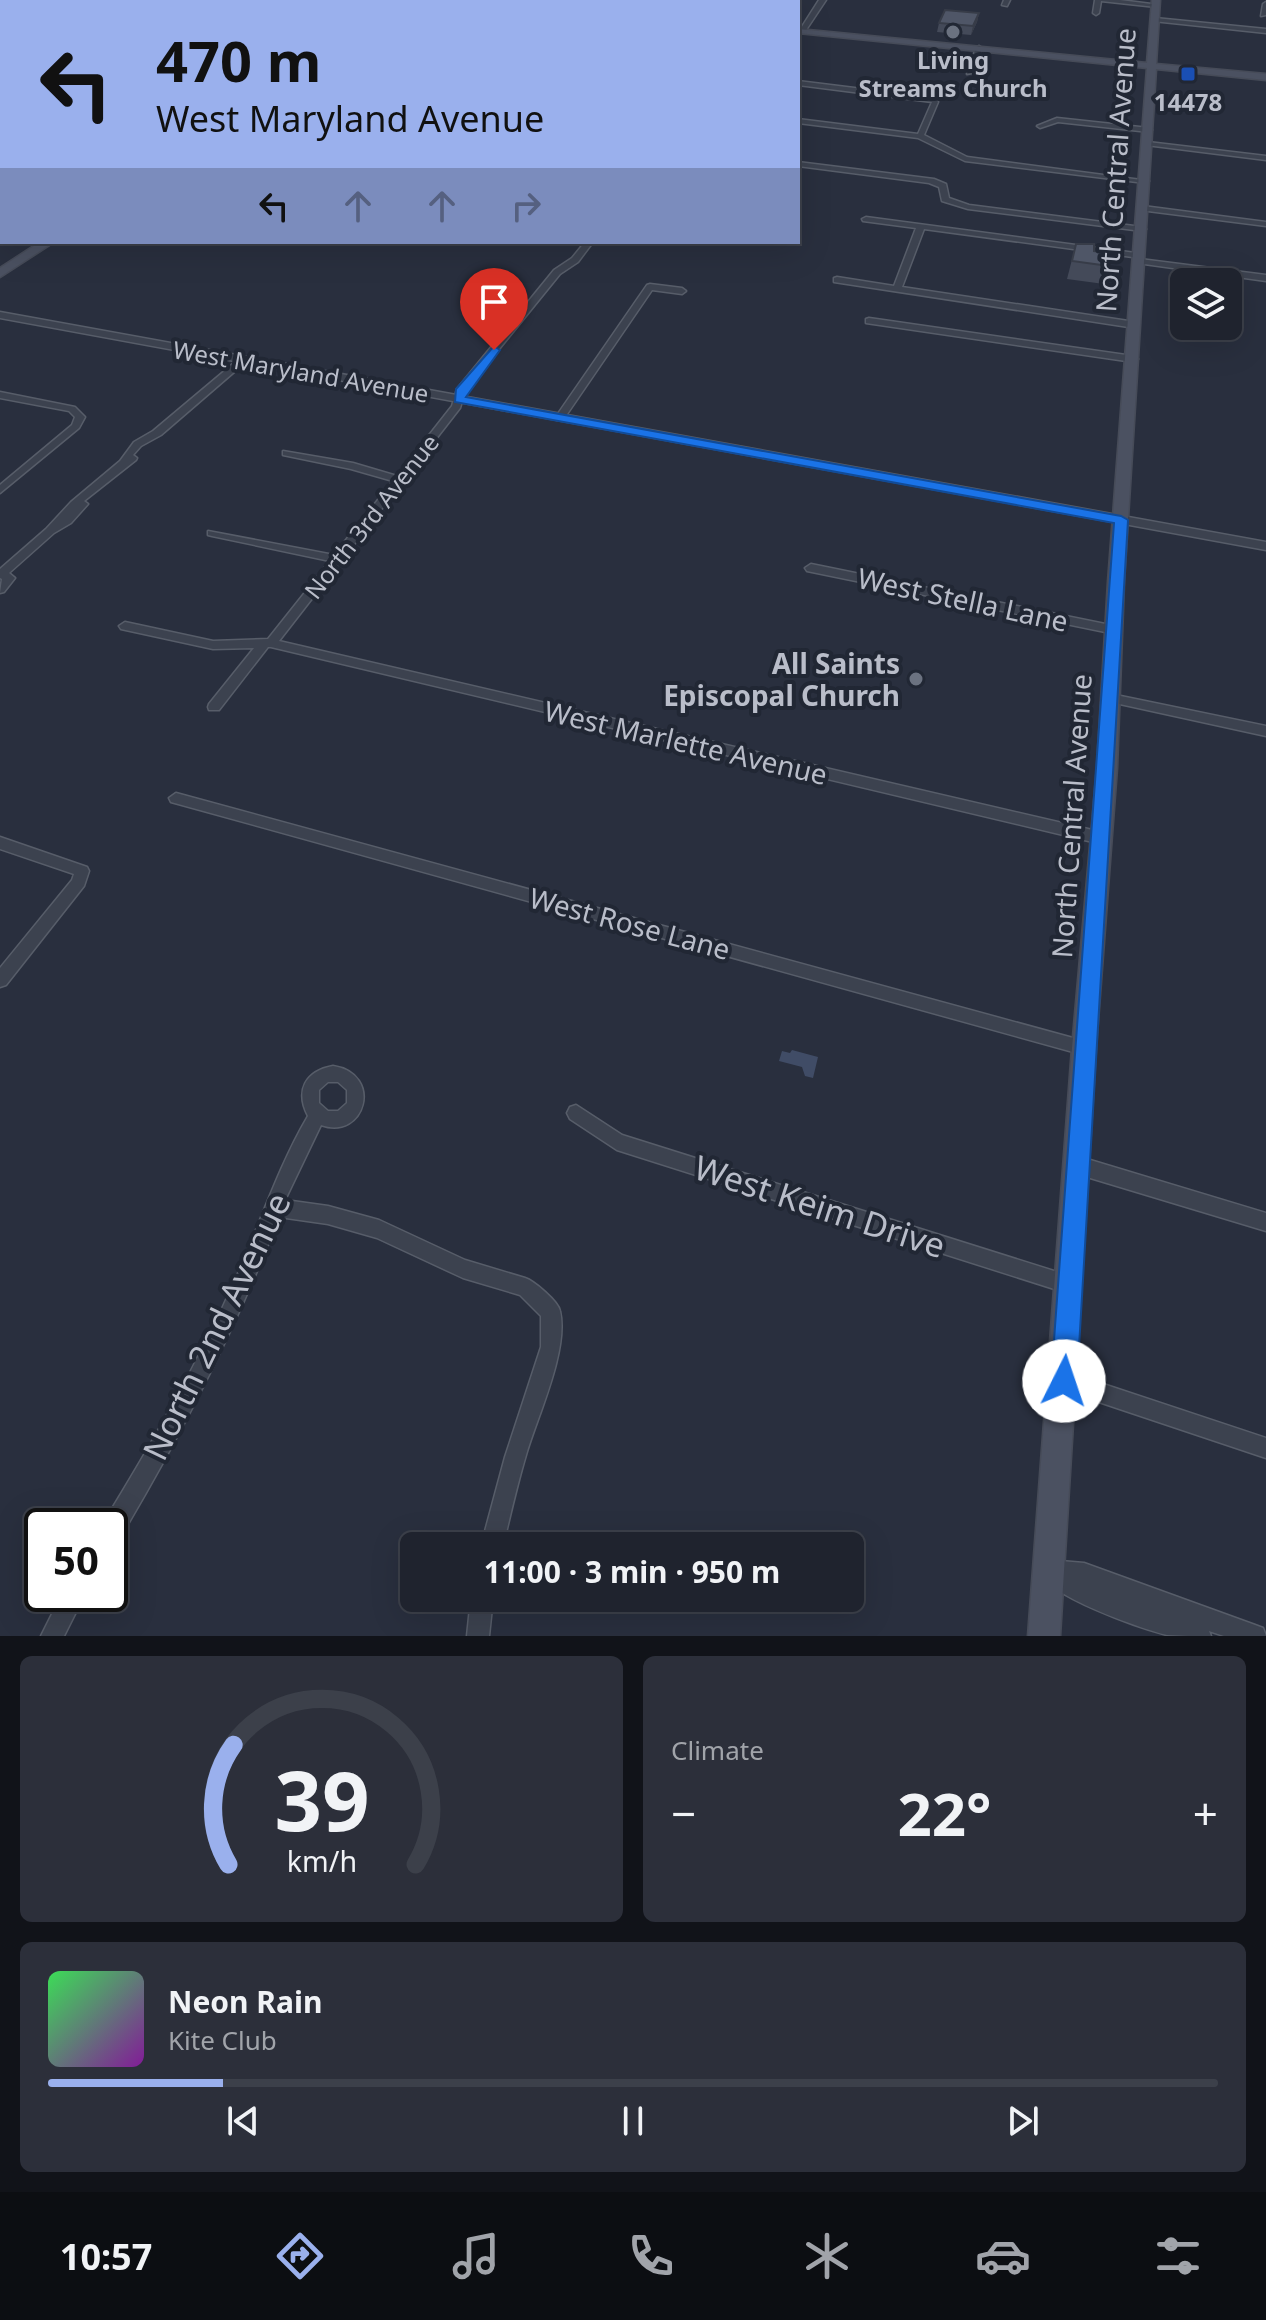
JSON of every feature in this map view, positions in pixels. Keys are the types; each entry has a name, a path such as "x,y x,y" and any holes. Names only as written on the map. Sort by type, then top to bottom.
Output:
{"main road":[{"name":"North Central Avenue","path":"1044,1636 1111,698 1156,2"},
{"path":"800,31 1266,77"},
{"path":"0,273 45,244"}],"street":[{"path":"800,31 823,0"},
{"path":"1096,13 1100,0 1156,2"},
{"path":"1263,15 1266,4"},
{"path":"1155,20 1266,31"},
{"path":"969,73 979,48"},
{"path":"800,83 933,99 935,102 920,136"},
{"path":"1040,126 1057,120 1149,130"},
{"path":"800,121 920,136 962,158 1145,181"},
{"path":"1148,144 1266,158"},
{"path":"800,164 931,181 943,186 945,199 968,207 1142,229"},
{"path":"1143,208 1266,224"},
{"path":"866,219 1266,278"},
{"path":"897,289 921,226"},
{"name":"North 3rd Avenue","path":"214,707 401,480 459,399 460,391 537,297 587,244"},
{"path":"837,280 1135,325"},
{"path":"560,418 650,287 682,291"},
{"name":"West Maryland Avenue","path":"0,315 1266,546"},
{"path":"869,321 1133,359"},
{"path":"0,589 9,581 1,573 50,531 67,521 82,507 85,498 154,441 157,433 214,382 224,378 238,359"},
{"path":"0,395 72,409 80,417 76,426 2,486"},
{"path":"287,453 346,464 401,480"},
{"path":"212,533 338,559"},
{"name":"West Stella Lane","path":"811,568 1115,630"},
{"name":"West Marlette Avenue","path":"125,626 213,645 267,644 1101,838"},
{"path":"1111,698 1266,731"},
{"name":"West Rose Lane","path":"176,798 1084,1048"},
{"path":"0,843 82,871 79,882 0,980"},
{"name":"West Keim Drive","path":"576,1113 617,1142 1070,1285"},
{"name":"North 2nd Avenue","path":"124,1508 206,1361 275,1208 300,1143 317,1116"},
{"path":"1077,1165 1266,1222"},
{"path":"275,1208 328,1215 379,1229 463,1269 525,1287 551,1312 551,1347 515,1457 496,1532"},
{"path":"1064,1381 1266,1448"},
{"path":"1049,1571 1084,1594 1200,1636"},
{"path":"1049,1571 1084,1574 1255,1636"},
{"path":"52,1636 65,1612"},
{"path":"478,1636 481,1612"}],"water":[{"path":"792,1050 818,1057 813,1078 805,1076 802,1067 779,1061 782,1051 790,1053"}],"building":[{"path":"945,10 979,13 973,26 939,23"},
{"path":"1076,244 1094,244 1094,251 1104,252 1109,266 1072,261"}],"place":[{"name":"Living Streams Church","path":"953,32"},
{"name":"14478","path":"1188,74"},
{"name":"All Saints Episcopal Church","path":"916,679"}],"route":[{"path":"494,350 460,391 459,399 1121,520 1107,768 1084,1048 1064,1381"}]}
